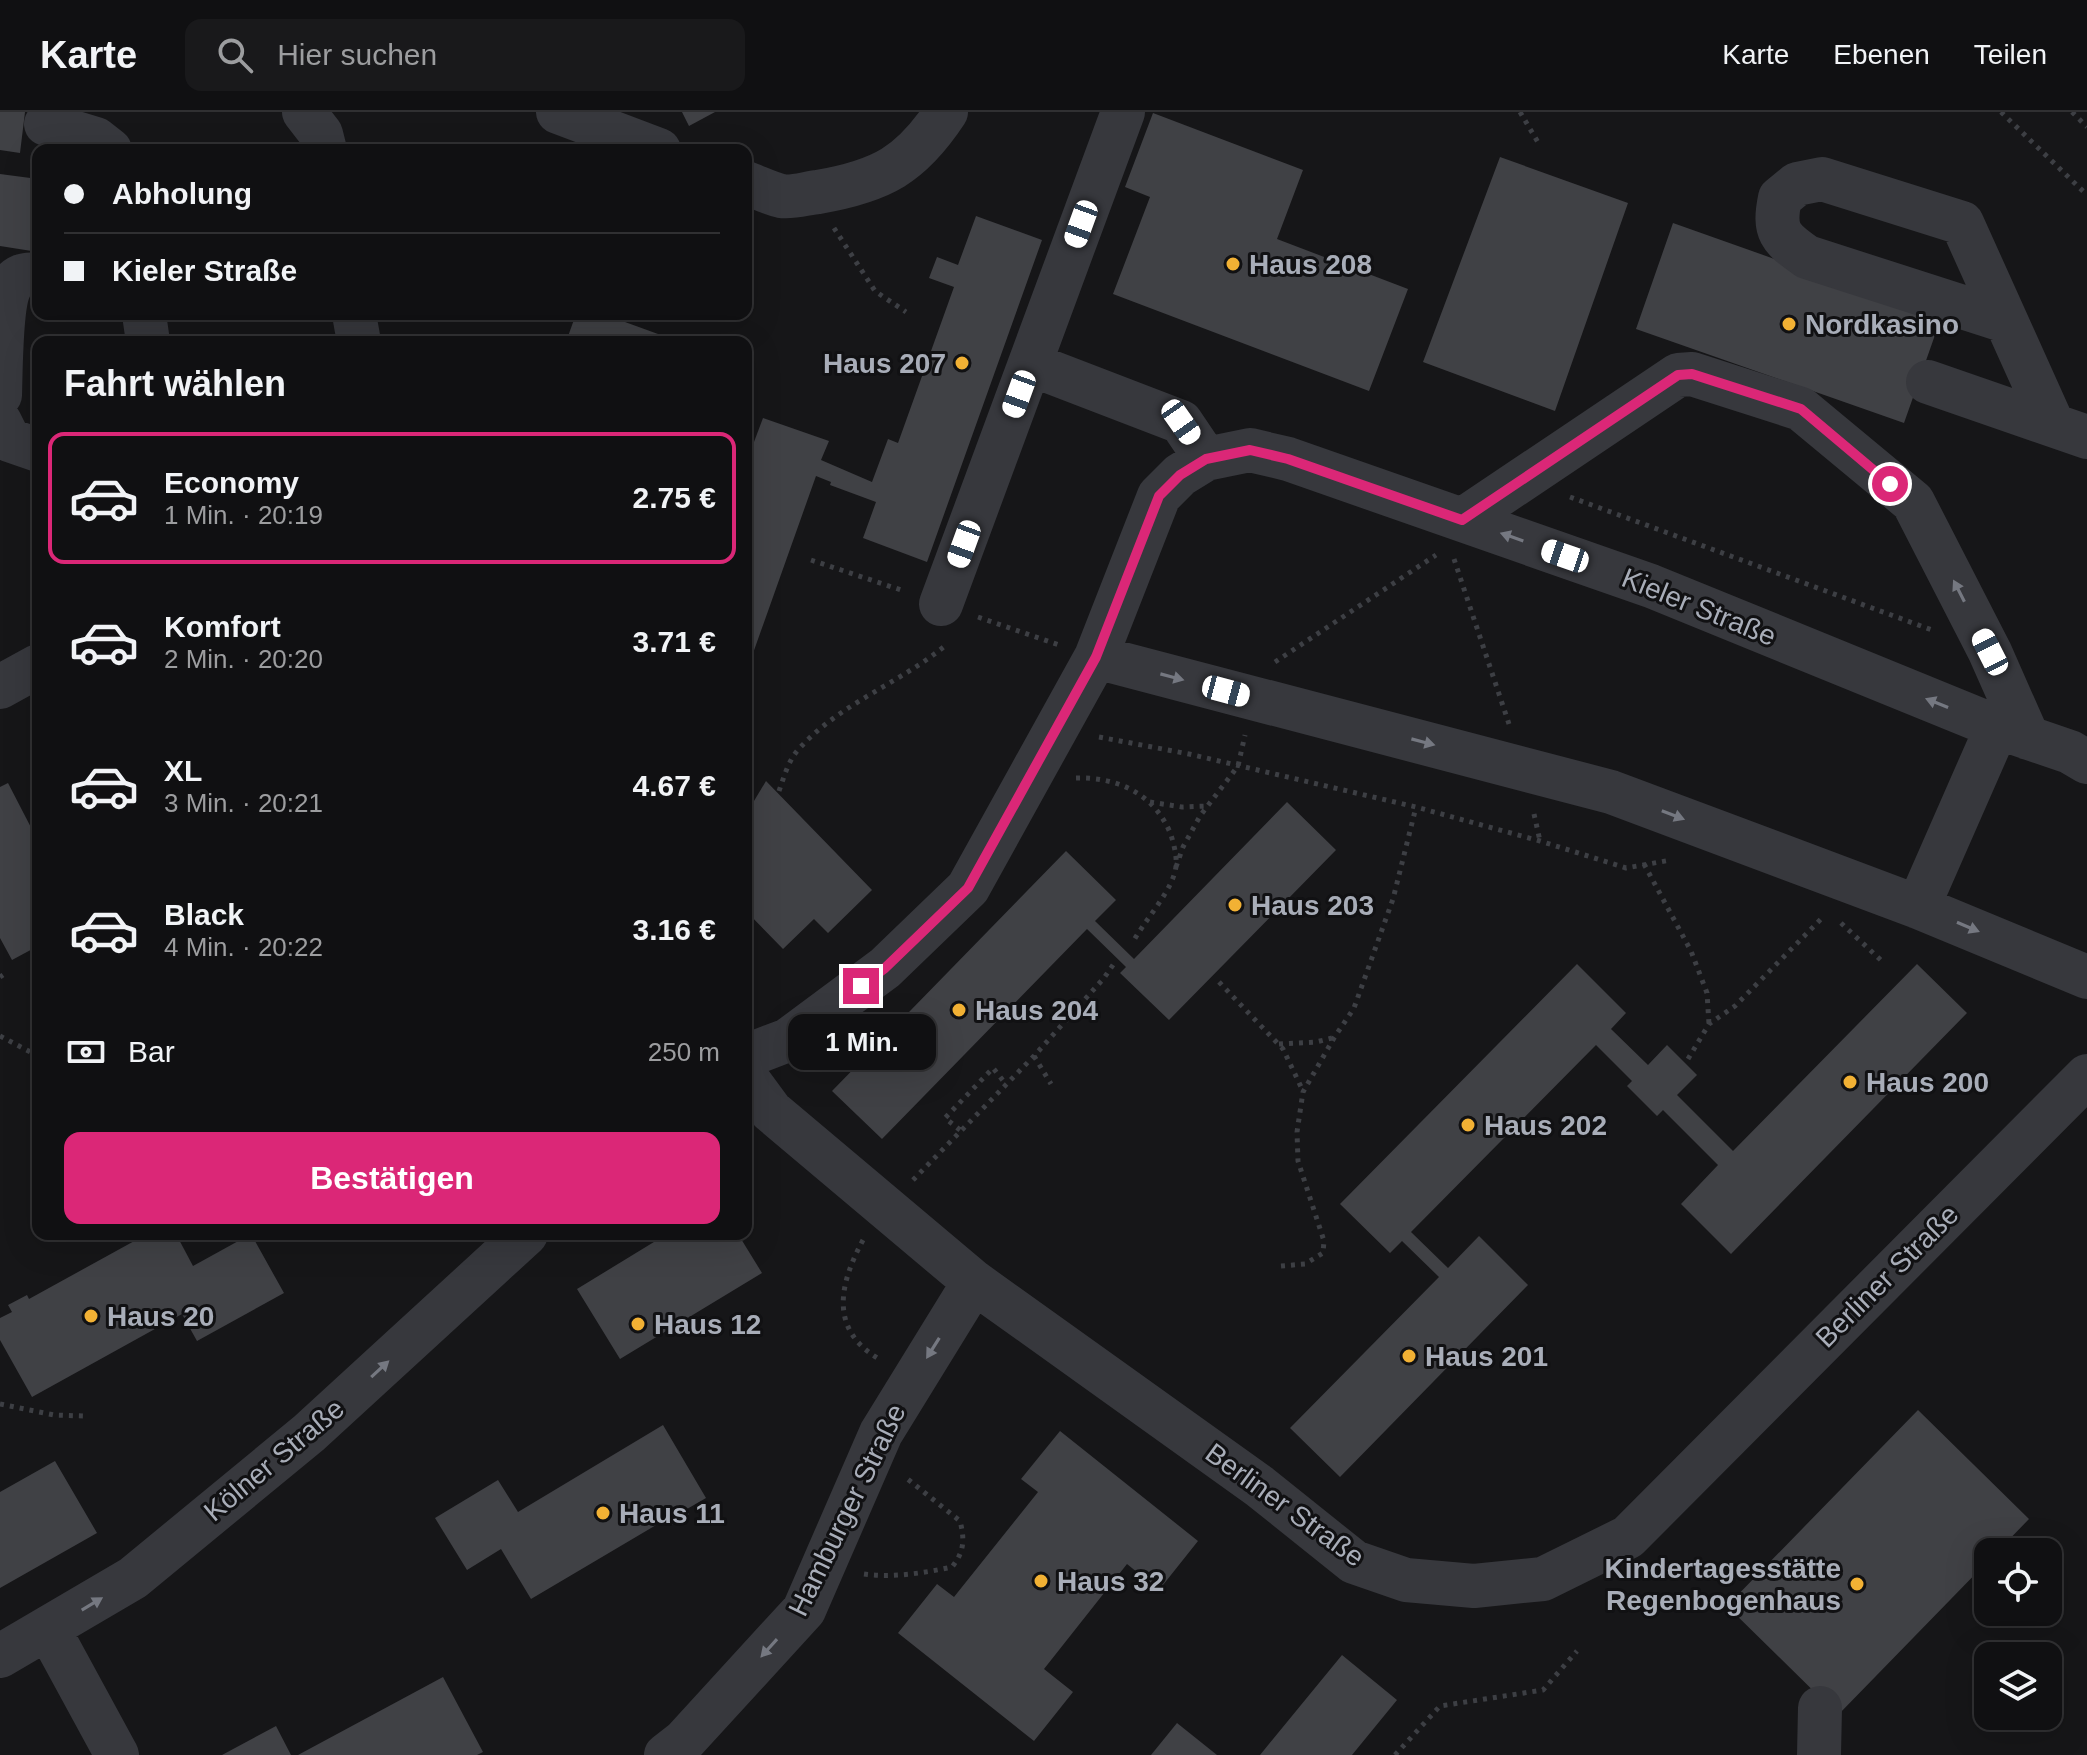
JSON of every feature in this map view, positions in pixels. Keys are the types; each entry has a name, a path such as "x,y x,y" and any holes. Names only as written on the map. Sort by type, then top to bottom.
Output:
{"street":[{"path":"304,112 321,134 324,144"},
{"path":"558,112 643,144"},
{"path":"752,185 784,197 844,187 881,174 911,158 946,112"},
{"path":"946,620 1030,364 1123,112"},
{"path":"46,124 96,139 102,144"},
{"path":"2006,321 1807,257 1782,240 1776,219 1780,198 1797,184 1822,179 1962,223 2006,321 2070,431"},
{"path":"0,395 4,301 12,282 26,274 32,274"},
{"path":"1030,364 1181,422 1206,459"},
{"path":"1456,533 1678,375 1692,374 1801,409 1913,502 1990,652 2013,732 1918,907"},
{"path":"1928,382 2070,431"},
{"path":"0,422 9,440 32,448"},
{"name":"Kieler Straße","path":"752,1054 788,1040 885,968 968,888 1096,657 1159,496 1180,475 1206,459 1250,450 1288,459 1399,498 1456,533 1651,586 2013,732 2070,752 2087,762"},
{"path":"1096,657 1611,792 1839,896 1918,907 2087,977"},
{"path":"0,687 32,669"},
{"name":"Berliner Straße","path":"752,1085 771,1111 974,1282 1259,1486 1354,1562 1406,1580 1474,1586 1543,1579 1628,1537 2087,1076"},
{"name":"Kölner Straße","path":"0,1656 133,1578 309,1433 519,1240"},
{"name":"Hamburger Straße","path":"666,1755 684,1741 804,1610 881,1433 974,1282"},
{"path":"49,1630 117,1755"},
{"path":"1819,1755 1820,1708"}],"path":[{"path":"1520,112 1539,144"},
{"path":"2001,112 2087,195"},
{"path":"2072,112 2087,127"},
{"path":"814,192 842,244 875,291 906,312"},
{"path":"1456,533 1524,769 1540,841"},
{"path":"779,791 797,751 849,707 929,659 947,643 946,620"},
{"path":"1133,942 1172,882 1183,847 1207,806 1238,766 1252,698"},
{"path":"1056,727 1416,807 1626,868 1672,860"},
{"path":"1064,779 1100,778 1128,787 1149,801 1168,829 1176,867"},
{"path":"1149,801 1194,808 1207,806"},
{"path":"1281,1266 1305,1264 1323,1253 1324,1241 1298,1161 1297,1132 1303,1092 1354,1008 1393,899 1416,807"},
{"path":"1644,864 1691,951 1707,993 1709,1024"},
{"path":"1814,907 1839,896"},
{"path":"1839,896 1884,963"},
{"path":"1688,1059 1709,1024 1735,1006 1839,896"},
{"path":"916,1376 883,1362 860,1346 849,1330 844,1317 845,1277 863,1239 885,1208 1034,1056 1115,962"},
{"path":"1219,982 1278,1044 1303,1092"},
{"path":"0,1036 32,1053"},
{"path":"1278,1044 1334,1038"},
{"path":"1034,1056 1051,1084"},
{"path":"960,1130 945,1118 993,1068 1005,1083"},
{"path":"0,1404 54,1415 83,1416"},
{"path":"826,1560 861,1574 883,1577 952,1567 959,1558 964,1545 960,1521 873,1451"},
{"path":"1395,1755 1440,1706 1543,1690 1577,1651"}],"building":[{"path":"0,112 25,112 20,153 0,150"},
{"path":"682,112 715,112 689,126"},
{"name":"Haus 208","path":"1153,113 1303,170 1277,239 1408,289 1369,391 1113,294 1150,197 1125,187"},
{"path":"1500,157 1628,203 1555,411 1423,362"},
{"path":"0,174 32,178 32,251 0,246"},
{"name":"Haus 207","path":"976,216 1042,240 927,562 863,538 876,502 830,485 831,482 816,476 752,656 752,441 763,418 829,441 821,460 872,482 888,439 898,443 954,287 929,278 937,257 958,265"},
{"name":"Nordkasino","path":"1673,223 1941,318 1904,423 1636,329"},
{"path":"574,320 620,320 664,336 568,336"},
{"path":"766,781 872,890 828,933 814,919 783,949 752,917 752,799 754,801"},
{"path":"8,783 32,829 32,949 12,960 0,938 0,787"},
{"path":"1287,802 1336,850 1169,1020 1120,973 1126,967 1087,929 882,1139 832,1091 1066,851 1116,900 1095,921 1134,959"},
{"path":"1577,964 1626,1013 1611,1029 1648,1065 1667,1045 1697,1075 1677,1095 1733,1151 1917,964 1967,1013 1731,1254 1681,1204 1718,1165 1663,1110 1657,1116 1627,1086 1632,1081 1596,1045 1411,1232 1448,1268 1479,1236 1528,1285 1340,1477 1290,1428 1439,1277 1402,1241 1390,1253 1340,1204"},
{"name":"Haus 20","path":"136,1240 179,1240 193,1266 240,1240 254,1240 284,1293 197,1341 182,1314 32,1397 0,1340 0,1318 12,1312 8,1305 27,1295 29,1299"},
{"name":"Haus 12","path":"657,1240 742,1240 762,1273 620,1359 577,1289"},
{"name":"Kindertagesstätte Regenbogenhaus","path":"1918,1410 2029,1519 2011,1538 1974,1538 1974,1575 1838,1715 1727,1606"},
{"name":"Haus 11","path":"663,1425 706,1498 687,1509 689,1514 672,1525 668,1518 531,1599 501,1549 467,1570 435,1518 498,1480 518,1512"},
{"path":"1060,1431 1198,1541 1159,1590 1127,1564 1044,1669 1073,1692 1034,1741 898,1633 937,1584 954,1597 1038,1492 1021,1479"},
{"path":"55,1461 97,1533 0,1588 0,1492"},
{"path":"1342,1655 1397,1700 1352,1755 1260,1755"},
{"path":"443,1677 483,1752 477,1755 298,1755"},
{"path":"1177,1723 1217,1755 1151,1755"},
{"path":"276,1726 291,1755 222,1755"}],"place":[{"name":"Haus 208","path":"1233,264"},
{"name":"Nordkasino","path":"1789,324"},
{"name":"Haus 207","path":"962,363"},
{"name":"Haus 203","path":"1235,905"},
{"name":"Haus 204","path":"959,1010"},
{"name":"Haus 200","path":"1850,1082"},
{"name":"Haus 202","path":"1468,1125"},
{"name":"Haus 20","path":"91,1316"},
{"name":"Haus 12","path":"638,1324"},
{"name":"Haus 201","path":"1409,1356"},
{"name":"Haus 11","path":"603,1513"},
{"name":"Haus 32","path":"1041,1581"},
{"name":"Kindertagesstätte Regenbogenhaus","path":"1857,1584"}],"route":[{"path":"861,986 885,968 968,888 1096,657 1159,496 1180,475 1206,459 1250,450 1288,459 1462,520 1678,375 1692,374 1801,409 1890,484"}]}
